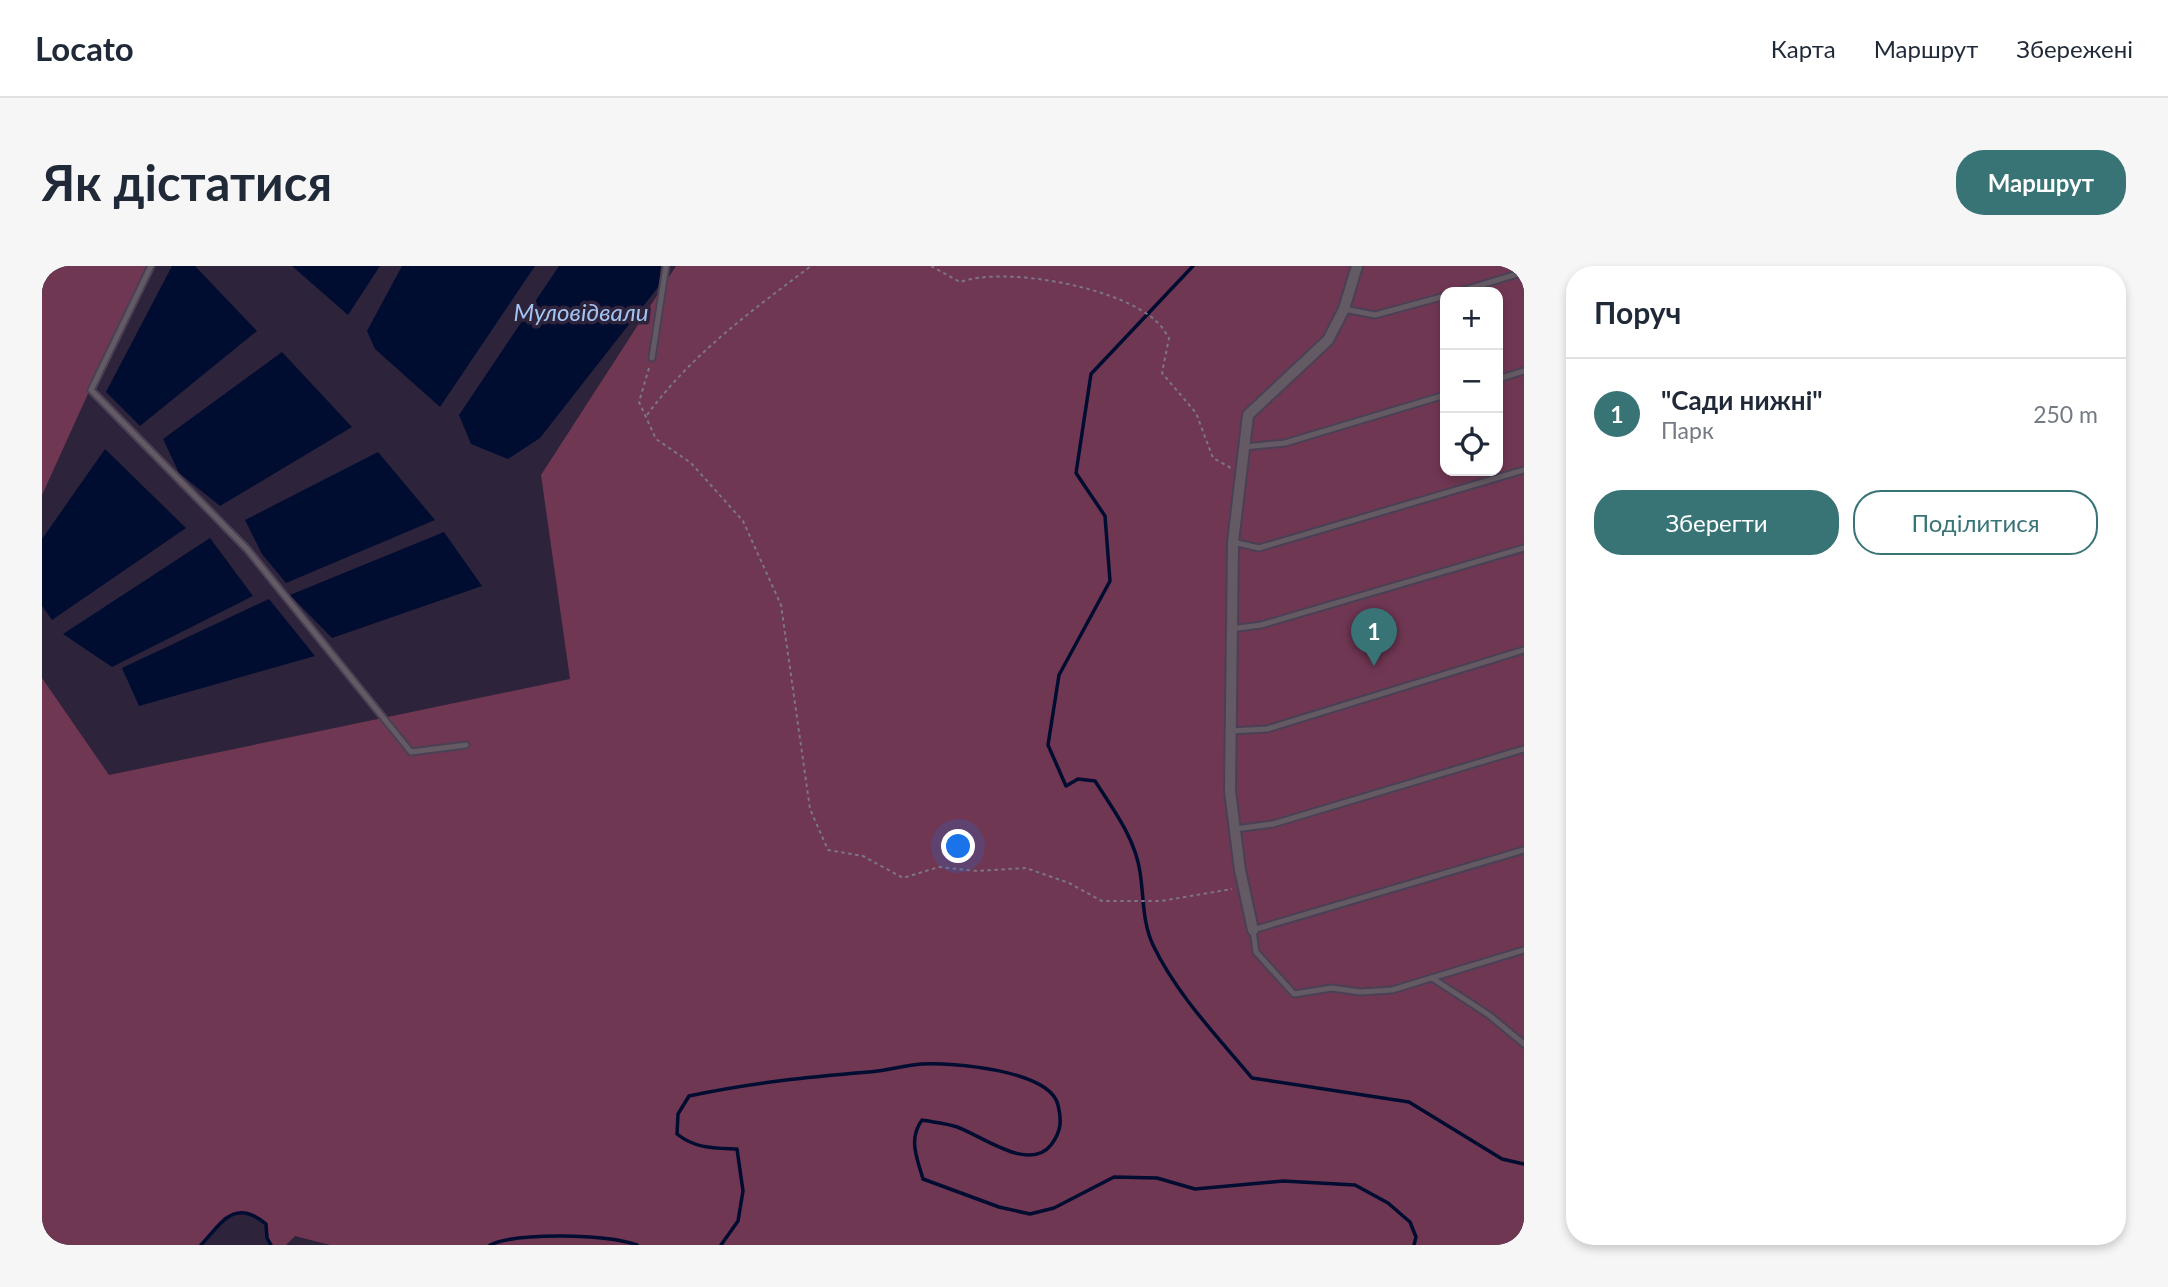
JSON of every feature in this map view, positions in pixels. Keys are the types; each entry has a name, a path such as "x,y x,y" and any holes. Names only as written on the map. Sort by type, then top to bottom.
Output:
{"street":[{"path":"1253,930 1230,790 1233,542 1248,415 1328,340 1344,309 1357,266"}],"lane":[{"path":"151,266 91,390 247,549 411,752 466,744"},
{"path":"652,358 666,266"},
{"path":"1474,287 1524,272"},
{"path":"1344,309 1374,315 1440,297"},
{"path":"1503,377 1524,371"},
{"path":"1244,447 1285,443 1440,396"},
{"path":"1233,542 1259,548 1524,470"},
{"path":"1230,629 1261,625 1524,548"},
{"path":"1230,731 1266,729 1524,650"},
{"path":"1235,829 1273,824 1524,749"},
{"path":"1524,850 1253,930 1256,953 1294,994 1332,988 1360,992 1392,990 1524,950"},
{"path":"1432,978 1489,1015 1524,1044"}],"path":[{"path":"646,417 668,386 738,321 811,266"},
{"path":"931,266 960,282 975,276 1019,276 1084,287 1155,320 1169,338 1162,373 1196,413 1213,458 1241,474"},
{"path":"652,358 639,402 656,439 691,463 743,521 781,605 810,809 828,850 863,856 903,878 939,867 977,871 1026,868 1069,883 1102,901 1161,901 1244,887"}],"shaded area":[{"path":"42,266 146,266 42,495"},
{"path":"676,266 1524,266 1524,1245 330,1245 295,1236 286,1245 271,1245 265,1224 255,1215 240,1213 224,1217 201,1245 42,1245 42,678 109,775 570,679 541,475"}],"water":[{"path":"172,266 195,266 257,331 140,426 106,392"},
{"path":"292,266 380,266 348,315"},
{"name":"Муловідвали","path":"402,266 535,266 440,407 375,349 367,331"},
{"name":"Муловідвали","path":"559,266 661,266 659,286 540,438 508,459 471,444 459,415"},
{"path":"282,352 352,427 220,506 179,473 163,439"},
{"path":"105,449 186,528 52,620 42,606 42,539"},
{"path":"378,452 435,520 286,583 262,554 245,520"},
{"path":"444,532 482,586 332,638 290,595"},
{"path":"210,538 253,596 112,667 63,634"},
{"path":"269,599 315,656 139,706 122,668"}],"waterway":[{"path":"1193,266 1091,374 1076,473 1105,516 1110,581 1059,675 1048,745 1066,786 1078,779 1095,781 1116,813 1137,859 1145,918 1153,945 1186,998 1252,1078 1409,1102 1502,1159 1524,1164"},
{"path":"721,1245 738,1221 743,1191 737,1149 698,1145 677,1134 678,1114 689,1096 779,1081 936,1064 998,1071 1037,1084 1051,1093 1058,1105 1060,1126 1051,1145 1041,1153 1029,1155 1002,1149 954,1126 922,1120 915,1134 915,1141 916,1156 923,1179 999,1207 1030,1214 1054,1208 1114,1177 1157,1178 1195,1189 1283,1181 1355,1185 1388,1203 1410,1222 1416,1237 1414,1245"},
{"path":"201,1245 222,1222 237,1213 255,1216 266,1224 267,1238 271,1245"},
{"path":"490,1245 541,1236 586,1237 637,1245"}],"place":[{"name":"\"Сади нижні\"","path":"1374,666"}]}
